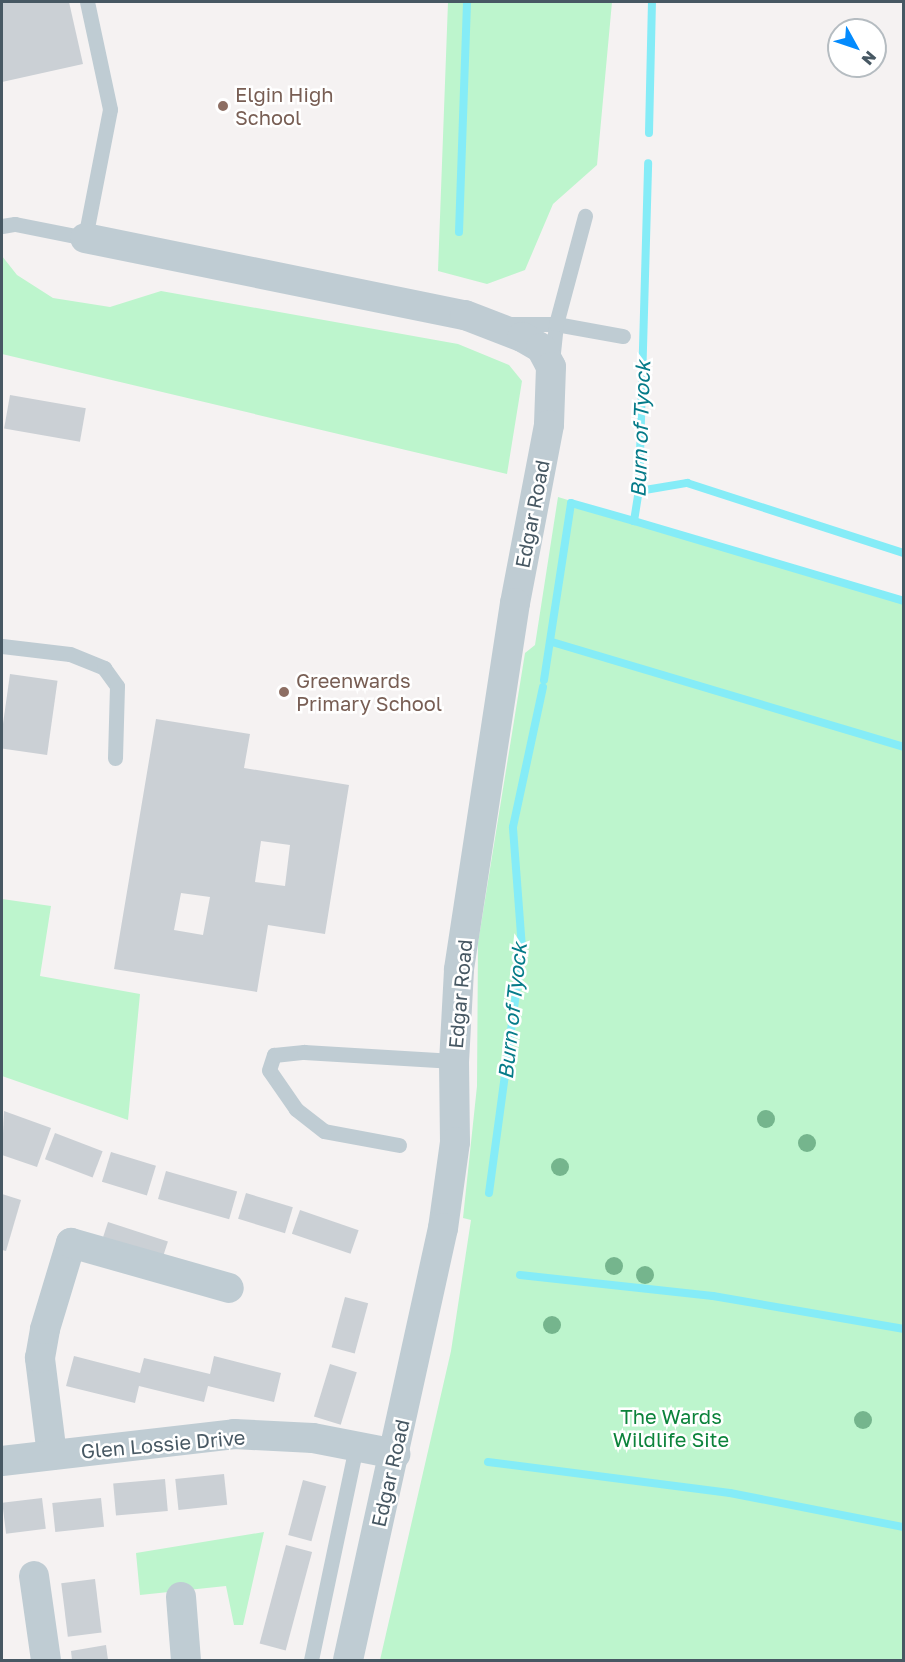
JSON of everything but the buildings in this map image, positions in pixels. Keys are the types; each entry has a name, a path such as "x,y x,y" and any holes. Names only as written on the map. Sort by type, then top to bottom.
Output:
{"street":[{"path":"85,238 494,323 541,348 552,367"},
{"name":"Edgar Road","path":"348,1660 444,1228 455,1142 454,1061 459,970 515,603 549,425 552,367"},
{"path":"52,1455 40,1358 45,1329 71,1243 229,1288"},
{"name":"Glen Lossie Drive","path":"2,1461 234,1434 313,1438 395,1454"},
{"path":"34,1576 46,1660"},
{"path":"181,1597 186,1660"}],"lane":[{"path":"2,226 15,224 85,238 110,109 87,2"},
{"path":"552,367 556,324 585,216"},
{"path":"494,323 556,324 623,336"},
{"path":"2,646 70,654 104,668 117,686 116,758"},
{"path":"399,1144 324,1131 296,1109 269,1070 274,1055 304,1052 454,1061"},
{"path":"311,1660 356,1446"}],"green space":[{"path":"448,2 612,2 597,165 553,204 525,270 487,284 438,271"},
{"path":"2,256 17,275 53,298 110,307 161,291 458,344 509,365 522,381 507,474 2,354"},
{"name":"The Wards Wildlife Site","path":"558,497 903,601 903,1660 380,1660 451,1351 471,1220 463,1218 477,1086 478,943 525,653 535,645"},
{"path":"2,899 51,906 40,976 140,994 128,1120 2,1076"},
{"path":"264,1532 243,1625 234,1625 226,1586 140,1595 136,1553"}],"waterway":[{"path":"459,232 467,2"},
{"name":"Burn of Tyock","path":"649,133 652,2"},
{"name":"Burn of Tyock","path":"544,680 571,503 634,521 639,491 648,163"},
{"path":"639,491 687,483 904,553"},
{"path":"634,521 904,601"},
{"path":"552,642 904,747"},
{"name":"Burn of Tyock","path":"489,1193 522,948 513,827 543,687"},
{"path":"520,1275 713,1296 904,1329"},
{"path":"488,1462 730,1493 904,1527"}],"place":[{"name":"Elgin High School","path":"223,106"},
{"name":"Greenwards Primary School","path":"284,692"}]}
